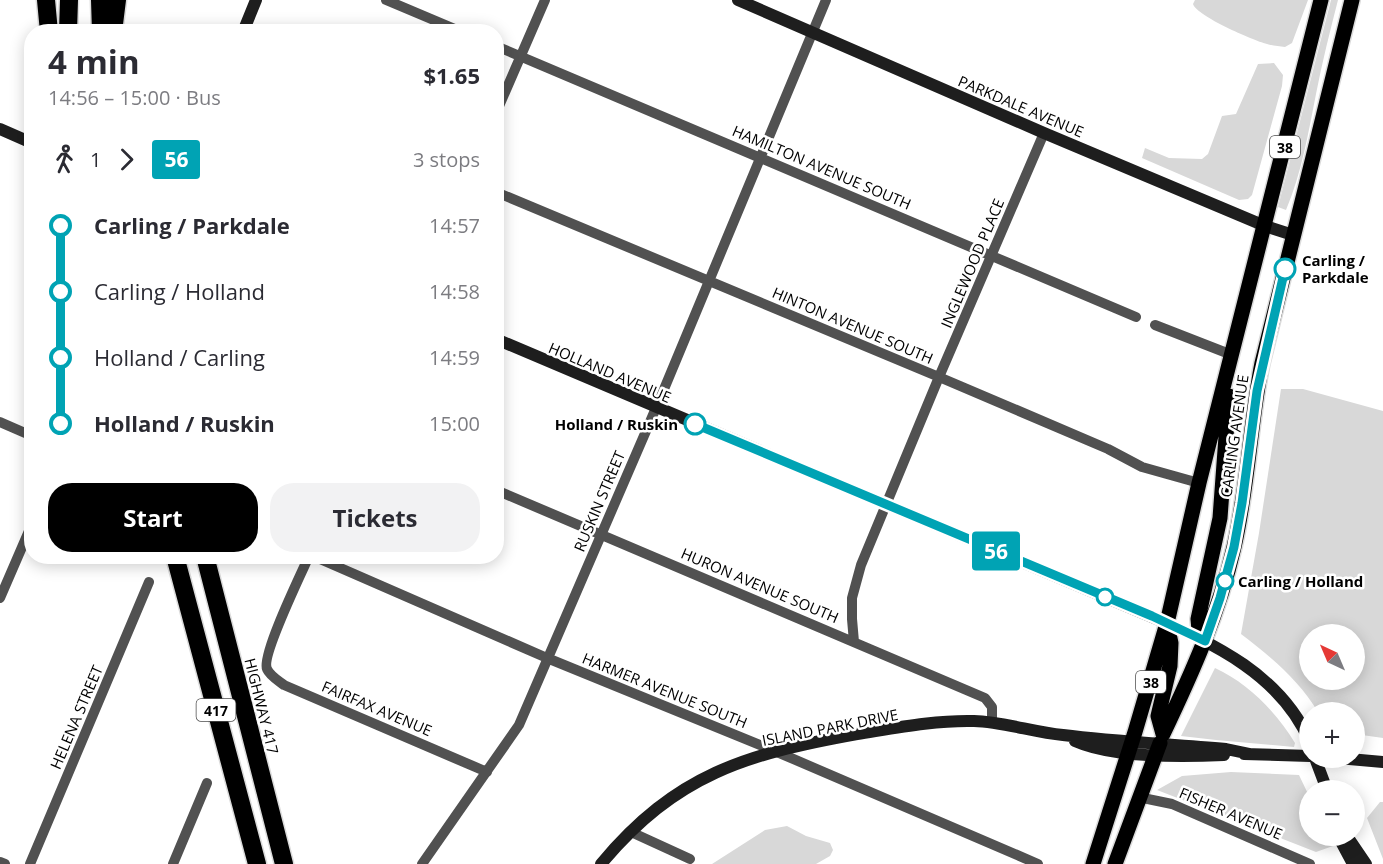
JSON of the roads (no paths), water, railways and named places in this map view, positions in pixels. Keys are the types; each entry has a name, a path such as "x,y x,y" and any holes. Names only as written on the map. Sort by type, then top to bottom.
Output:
{"highway":[{"path":"46,0 48,24"},
{"path":"68,24 69,0"},
{"path":"100,0 101,24"},
{"path":"114,24 117,0"},
{"name":"417","path":"177,564 257,864"},
{"name":"HIGHWAY 417","path":"207,564 284,864"}],"main road":[{"path":"246,24 256,0"},
{"name":"PARKDALE AVENUE","path":"738,0 1044,133 1265,226 1293,235"},
{"name":"CARLING AVENUE","path":"1093,864 1167,623 1198,483 1321,0"},
{"name":"CARLING AVENUE","path":"1115,864 1159,744 1205,641 1234,547 1257,391 1293,235 1352,0"},
{"path":"0,129 24,140"},
{"name":"HOLLAND AVENUE","path":"504,342 1205,641 1235,657 1252,670 1284,700 1298,720"},
{"path":"1205,641 1199,630 1198,619 1220,518 1232,355"},
{"path":"1159,744 1158,716 1166,690 1171,657 1167,623"},
{"name":"ISLAND PARK DRIVE","path":"602,864 631,832 660,806 705,776 744,760 821,741 921,725 992,723 1063,735 1083,744 1130,748 1159,744 1196,757 1250,754 1299,756"},
{"path":"1365,759 1383,762"},
{"path":"1343,846 1353,864"},
{"path":"1354,846 1366,864"}],"street":[{"path":"387,0 443,24"},
{"path":"504,95 545,0"},
{"name":"RUSKIN STREET","path":"422,864 519,725 656,407 826,0"},
{"name":"HAMILTON AVENUE SOUTH","path":"504,49 1136,317"},
{"name":"INGLEWOOD PLACE","path":"854,642 852,598 861,565 1044,133"},
{"name":"HINTON AVENUE SOUTH","path":"504,195 939,377 1138,465 1198,483"},
{"path":"1155,325 1232,355"},
{"path":"0,422 24,432"},
{"name":"HURON AVENUE SOUTH","path":"504,493 985,698 992,707 992,723"},
{"path":"0,598 24,542"},
{"name":"FAIRFAX AVENUE","path":"307,564 275,634 266,663 267,670 284,685 487,772"},
{"name":"HARMER AVENUE SOUTH","path":"330,564 1038,864"},
{"name":"HELENA STREET","path":"30,864 149,582"},
{"path":"173,864 207,783"},
{"name":"FISHER AVENUE","path":"1138,797 1172,804 1310,864"},
{"path":"631,832 690,859"},
{"path":"0,862 5,864"}],"place":[{"name":"Carling / Parkdale","path":"1285,269"},
{"name":"Holland / Ruskin","path":"695,424"},
{"name":"Carling / Holland","path":"1225,581"}]}
